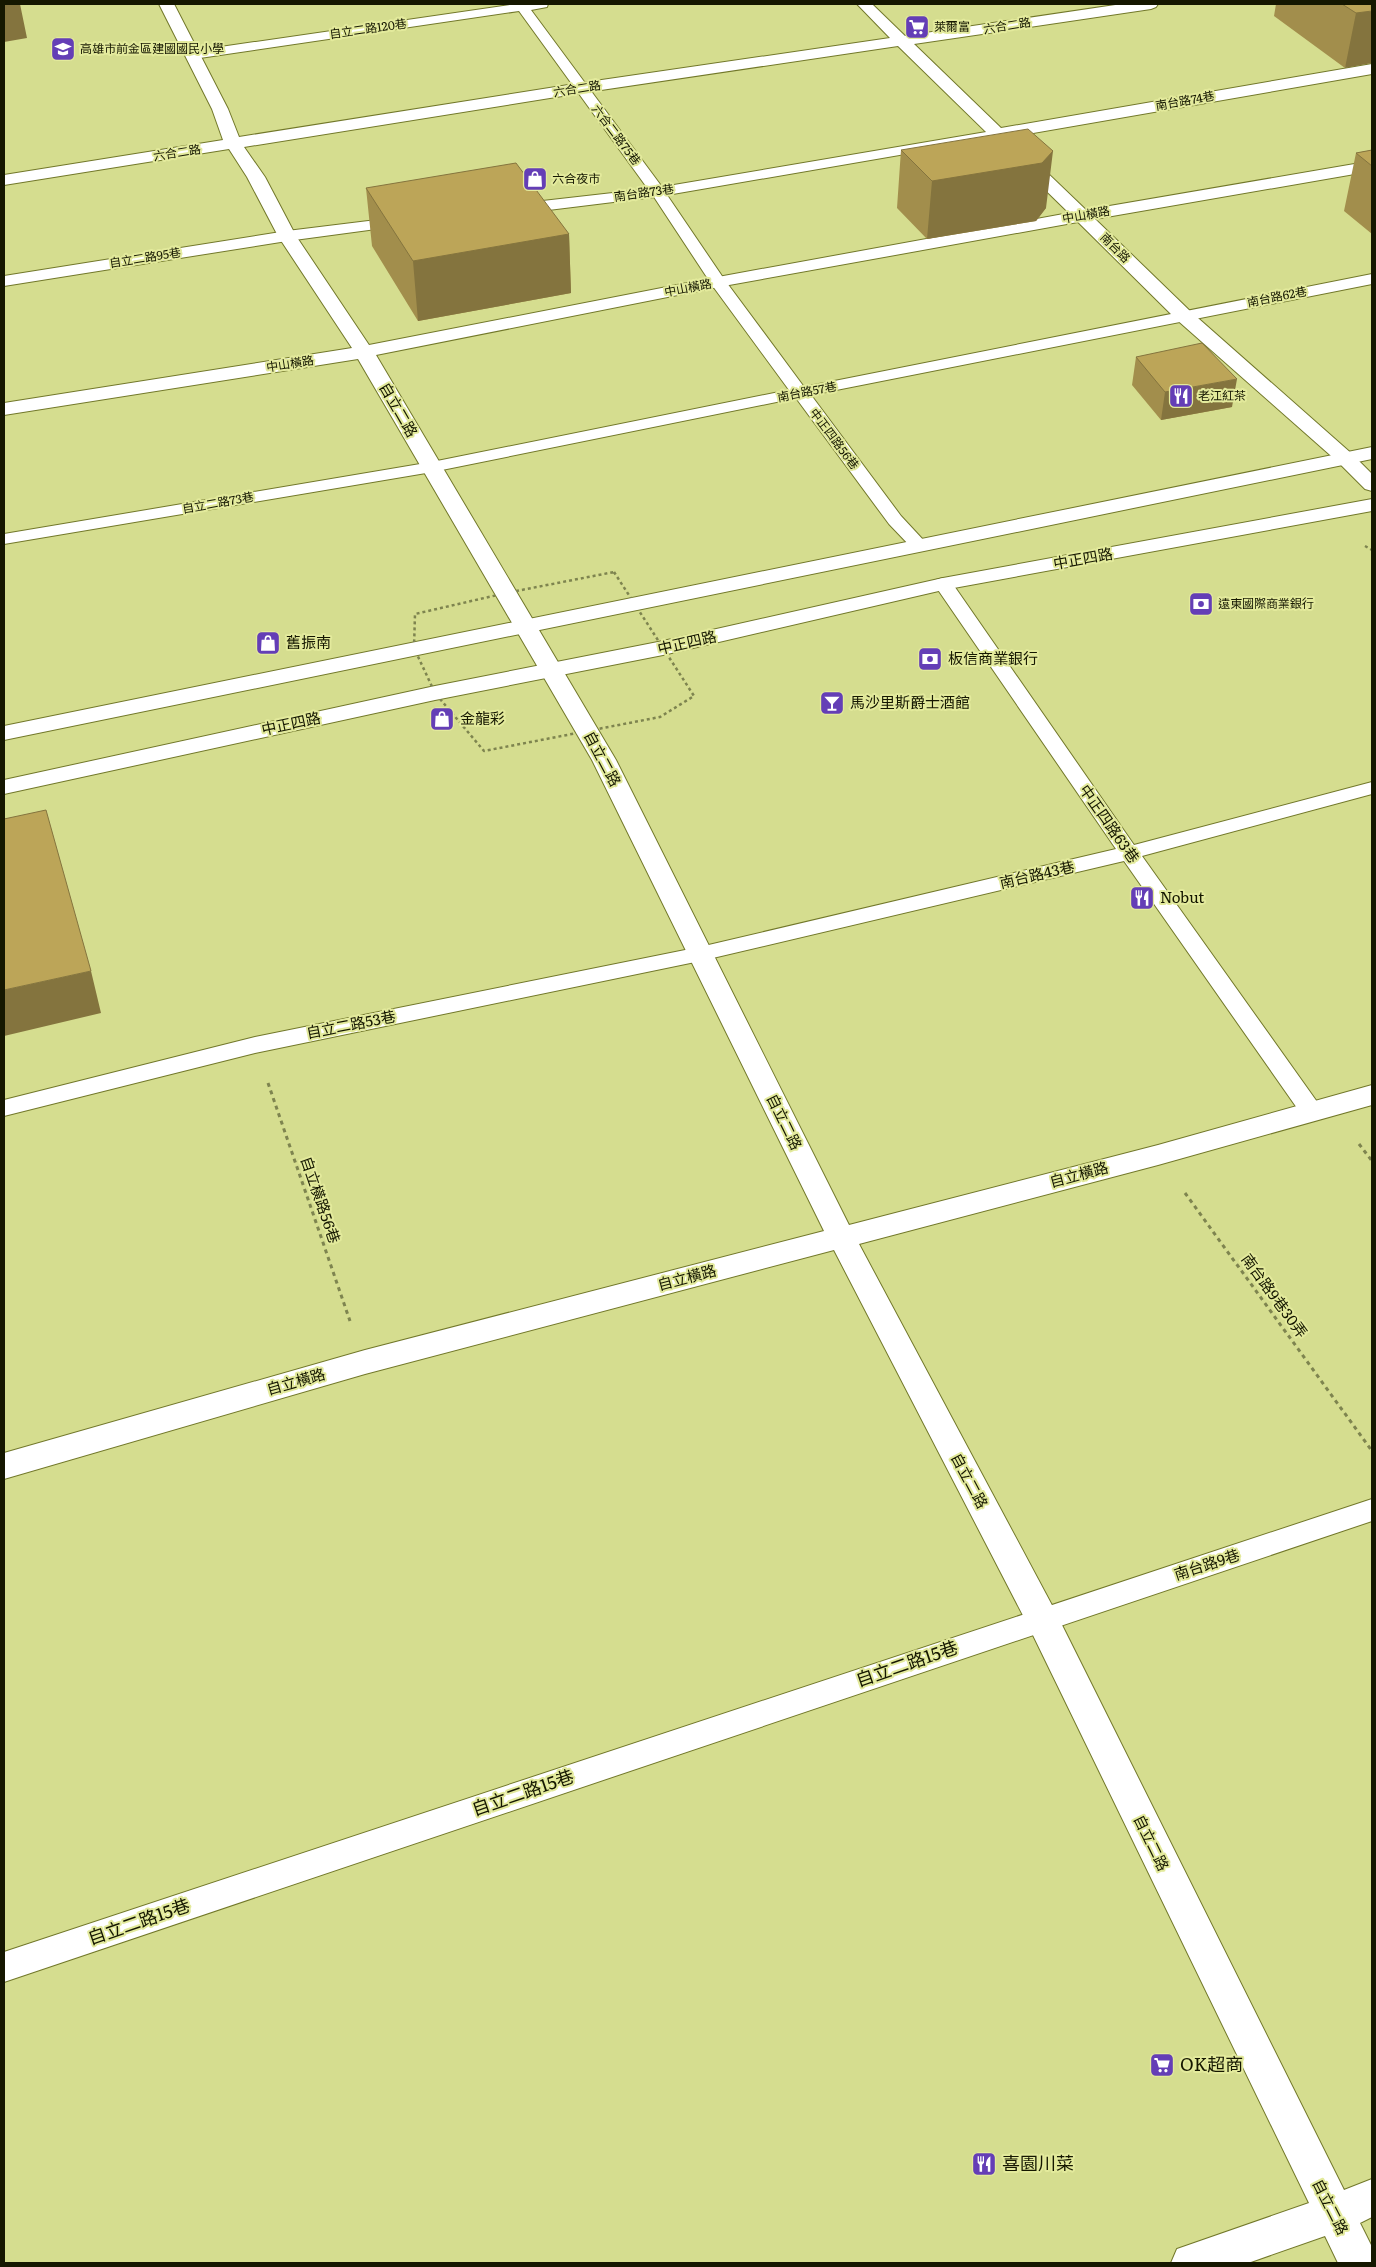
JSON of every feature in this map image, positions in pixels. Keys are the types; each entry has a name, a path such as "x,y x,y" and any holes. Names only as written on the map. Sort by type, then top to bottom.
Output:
{"street":[{"name":"自立二路","path":"166,4 220,109 233,143 256,177 287,236 364,352 604,760 841,1238 1042,1619 1333,2214 1359,2263"},
{"name":"南台路","path":"864,4 1183,315 1345,458 1372,485"},
{"name":"六合二路","path":"4,180 581,88 1151,4"},
{"name":"南台路74巷","path":"998,134 1372,69"},
{"name":"中山橫路","path":"4,409 364,352 718,282 1372,166"},
{"path":"4,732 918,544 1372,453"},
{"name":"中正四路","path":"4,787 435,693 663,648 943,584 1372,505"},
{"name":"自立橫路","path":"4,1466 364,1362 1158,1155 1372,1095"},
{"path":"1191,2263 1333,2214 1372,2198"},
{"path":"1333,2214 1372,2244"}],"lane":[{"name":"自立二路120巷","path":"193,55 542,4"},
{"name":"六合二路75巷","path":"522,7 658,192 718,282"},
{"name":"南台路73巷","path":"501,210 658,192 998,134"},
{"path":"287,236 414,221"},
{"name":"自立二路95巷","path":"4,281 287,236"},
{"name":"南台路62巷","path":"1183,315 1372,279"},
{"name":"中正四路56巷","path":"718,282 895,520 918,544"},
{"name":"南台路57巷","path":"432,467 1183,315"},
{"name":"自立二路73巷","path":"4,539 432,467"},
{"name":"中正四路63巷","path":"943,584 1129,853 1312,1112"},
{"name":"南台路43巷","path":"700,954 1129,853 1372,788"},
{"name":"自立二路53巷","path":"4,1108 255,1045 700,954"},
{"name":"南台路9巷","path":"1042,1619 1372,1510"},
{"name":"自立二路15巷","path":"4,1967 1042,1619"}],"path":[{"name":"自立橫路56巷","path":"255,1045 364,1362"},
{"name":"南台路9巷30弄","path":"1158,1155 1372,1451"}],"building":[{"path":"1342,4 1372,4 1372,11 1356,13"},
{"path":"1028,129 1053,151 1042,163 932,181 901,150"},
{"path":"1372,150 1372,166 1356,153"},
{"path":"516,163 569,234 413,261 366,188"},
{"path":"1202,343 1237,379 1165,392 1136,357"},
{"path":"46,810 91,971 4,990 4,819"}],"place":[{"name":"萊爾富","path":"917,27"},
{"name":"高雄市前金區建國國民小學","path":"63,49"},
{"name":"六合夜市","path":"535,179"},
{"name":"老江紅茶","path":"1181,396"},
{"name":"遠東國際商業銀行","path":"1201,604"},
{"name":"舊振南","path":"268,643"},
{"name":"板信商業銀行","path":"930,659"},
{"name":"馬沙里斯爵士酒館","path":"832,703"},
{"name":"金龍彩","path":"442,719"},
{"name":"Nobut","path":"1142,898"},
{"name":"OK超商","path":"1162,2065"},
{"name":"喜園川菜","path":"984,2164"}]}
